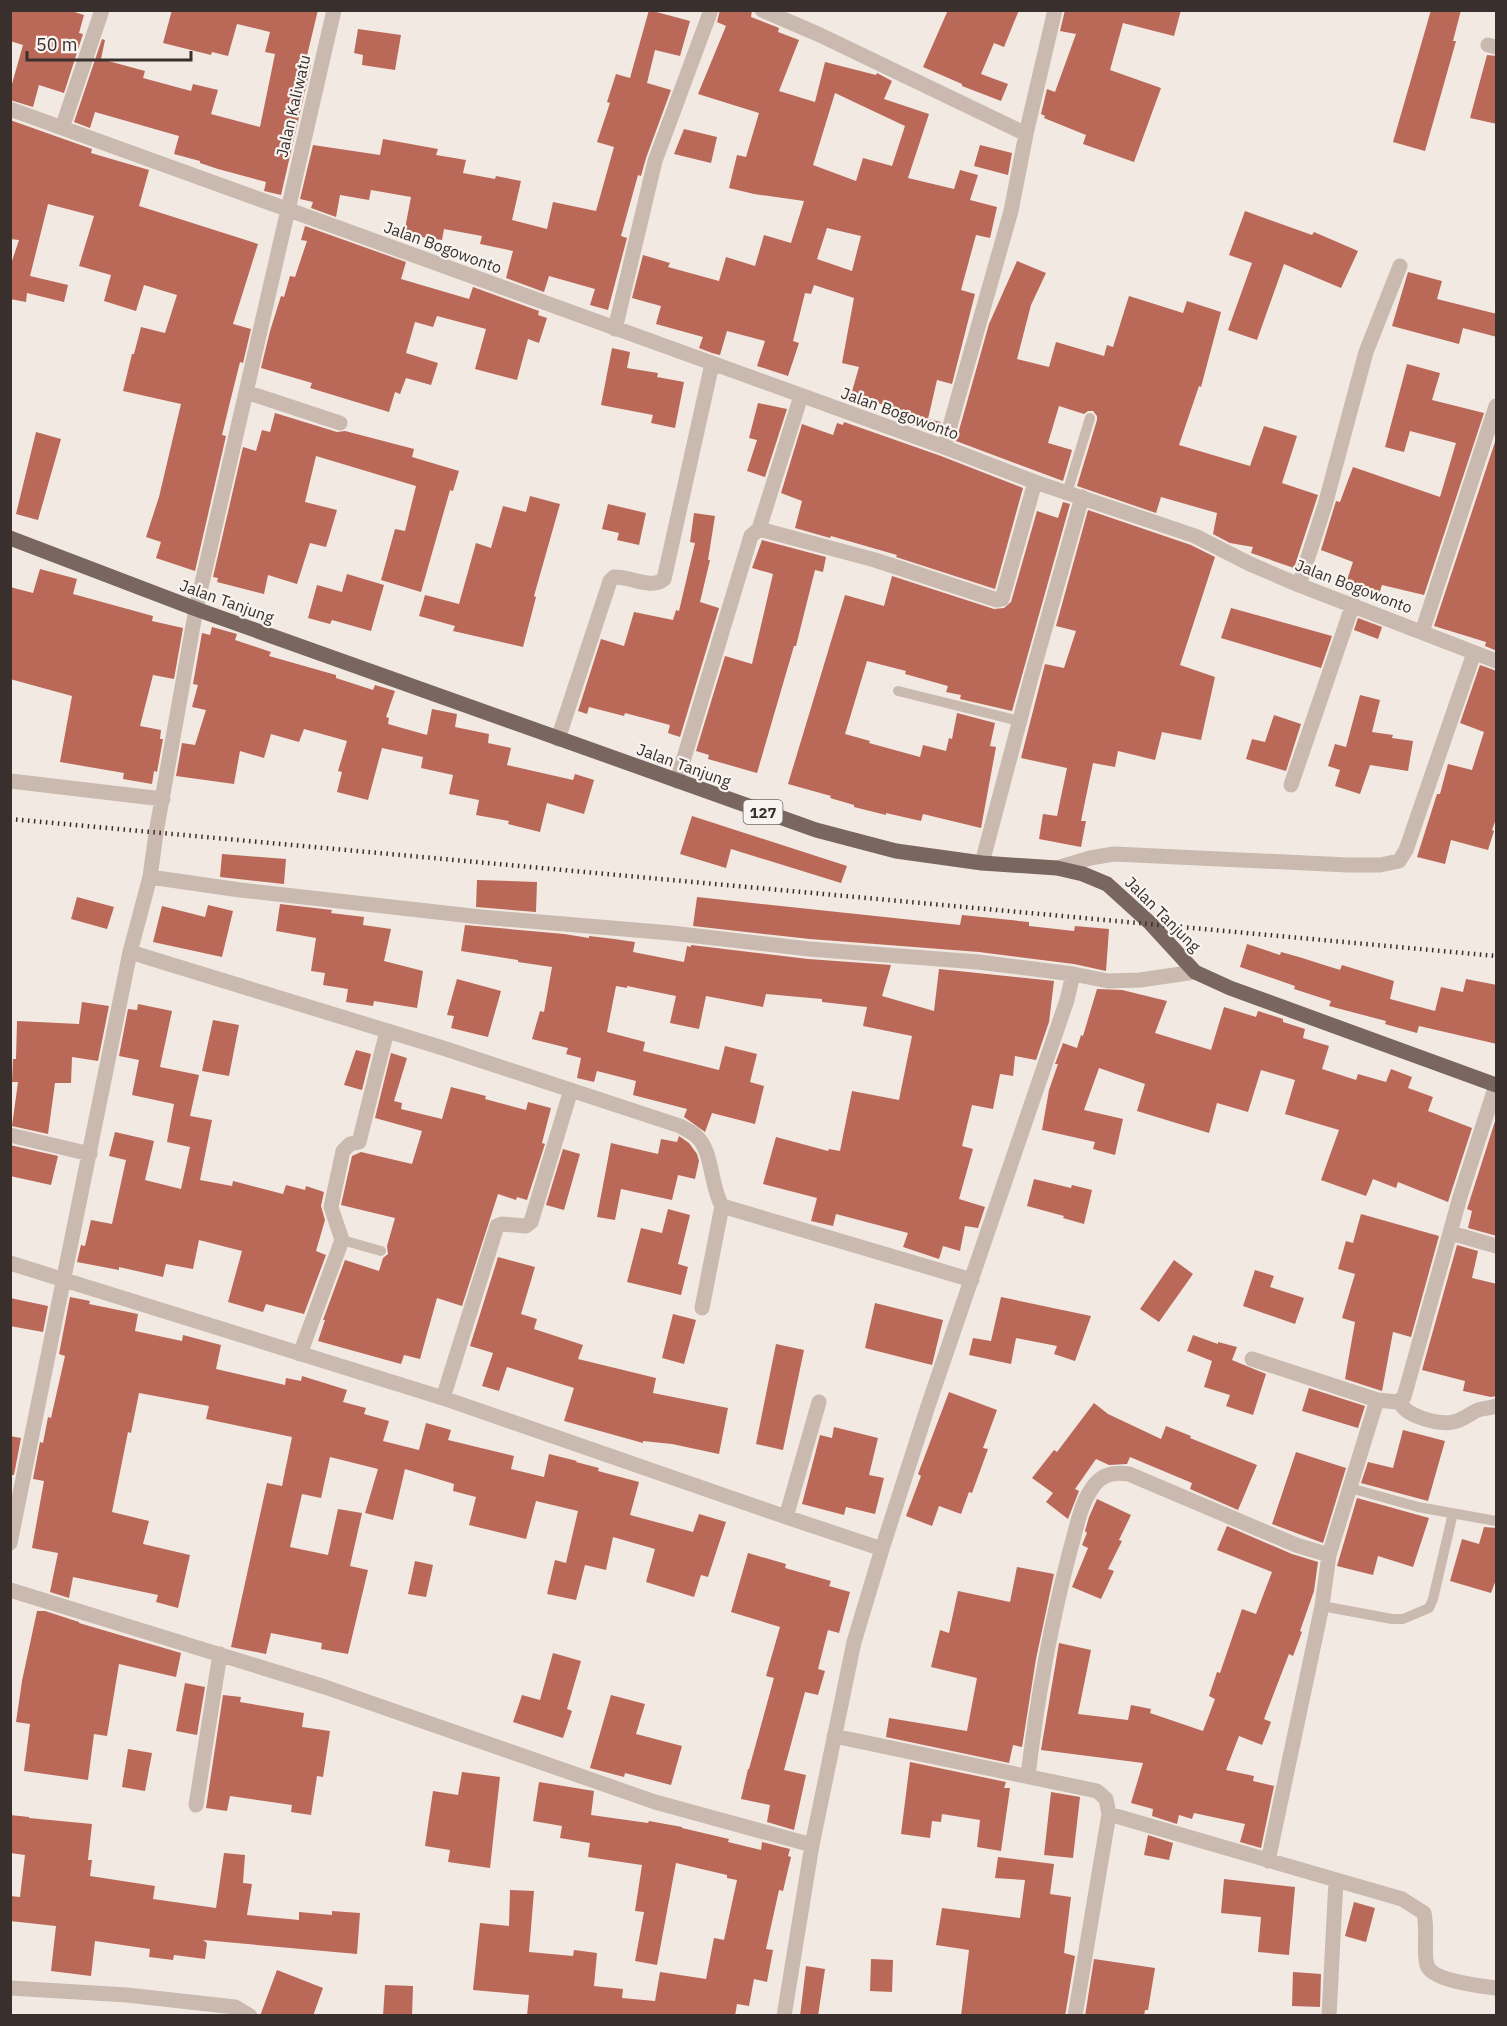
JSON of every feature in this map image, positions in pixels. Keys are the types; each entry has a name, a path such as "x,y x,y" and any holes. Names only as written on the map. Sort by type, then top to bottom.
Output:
{"main road":[{"name":"Jalan Tanjung","path":"10,538 196,609 775,816 865,844 896,851 982,863 1057,868 1083,874 1107,884 1150,923 1195,972 1230,988 1496,1085"}],"street":[{"path":"62,128 102,10"},
{"name":"Jalan Kaliwatu","path":"287,209 334,10"},
{"path":"615,329 655,161 711,10"},
{"path":"762,10 820,35 1026,134"},
{"path":"944,447 1011,211 1026,134 1055,10"},
{"name":"Jalan Bogowonto","path":"10,109 1035,482 1195,536 1250,564 1299,585 1497,661"},
{"path":"10,1544 130,952 150,877 196,609 287,209"},
{"path":"1299,585 1324,505 1366,352 1400,266"},
{"path":"558,739 610,581 614,577 621,577 654,584 664,579 712,364"},
{"path":"246,392 340,423"},
{"path":"677,781 751,536 759,529 801,396"},
{"path":"1422,632 1497,406"},
{"path":"759,529 875,560 998,600 1002,599 1035,482"},
{"path":"982,863 1074,495"},
{"path":"1291,785 1353,604"},
{"path":"1057,868 1090,858 1114,854 1348,865 1380,865 1399,861 1406,850 1474,653"},
{"path":"10,781 163,799"},
{"path":"150,877 240,890 481,917 671,933 809,949 978,962 1073,974 1108,981 1140,980 1195,972"},
{"path":"130,952 571,1090 680,1126 697,1136 706,1149 714,1188 722,1206 702,1308"},
{"path":"784,2016 812,1845 854,1642 928,1406 1067,1000 1073,974"},
{"path":"300,1354 342,1240 331,1207 344,1150 350,1144 359,1142 387,1031"},
{"path":"1252,1359 1377,1400 1393,1403 1400,1401 1406,1392 1461,1197 1496,1085"},
{"path":"443,1398 497,1226 502,1224 526,1226 531,1221 571,1090"},
{"path":"10,1135 90,1154"},
{"path":"722,1206 972,1280"},
{"path":"1451,1233 1497,1246"},
{"path":"10,1263 443,1398 882,1548"},
{"path":"1268,1861 1322,1606 1329,1555 1377,1400"},
{"path":"1400,1401 1403,1410 1409,1414 1437,1422 1450,1423 1461,1420 1478,1410 1497,1406"},
{"path":"786,1517 819,1402"},
{"path":"1028,1776 1034,1721 1065,1569 1089,1493 1102,1478 1119,1473 1129,1474 1296,1545 1329,1555"},
{"path":"10,1590 325,1687 654,1802 812,1845"},
{"path":"196,1805 220,1654"},
{"path":"834,1736 1097,1791 1106,1799 1108,1814 1075,2016"},
{"path":"1108,1814 1402,1899 1424,1913 1427,1928 1428,1966 1433,1974 1497,1988"},
{"path":"1329,2016 1336,1880"},
{"path":"10,1988 127,1995 235,2007 250,2016"}],"lane":[{"path":"1074,495 1090,418"},
{"path":"898,691 1019,721"},
{"path":"342,1240 381,1251"},
{"path":"1350,1488 1418,1507 1497,1521"},
{"path":"1322,1606 1392,1619 1403,1619 1429,1608 1453,1513"}],"building":[{"path":"10,10 68,10 84,15 79,33 83,34 64,93 39,85 33,107 10,100 10,91 23,45 10,41"},
{"path":"172,10 318,10 305,64 311,65 281,195 264,191 266,182 174,154 179,136 95,112 90,128 74,122 102,39 105,40 101,59 145,71 143,78 191,91 193,84 218,90 211,114 260,127 275,54 265,52 270,32 237,24 228,56 212,52 211,55 163,43"},
{"path":"649,10 690,21 680,56 655,50 647,83 671,90 641,176 638,175 621,236 627,238 608,310 590,305 595,289 549,276 544,292 506,278 513,251 480,244 482,236 444,229 442,240 421,237 420,242 403,239 411,197 371,190 369,200 340,195 336,217 311,208 313,202 300,199 313,145 380,155 383,139 438,149 436,155 466,160 463,173 521,181 512,220 547,229 553,202 596,211 614,147 597,142 610,103 607,102 616,74 630,78"},
{"path":"720,10 752,10 751,17 779,28 778,32 799,40 779,91 815,102 825,62 876,75 877,73 892,81 884,99 929,114 908,178 954,189 960,170 978,175 970,200 997,207 990,238 976,235 961,290 975,294 952,384 937,380 928,419 941,422 937,434 902,421 904,411 851,395 859,367 842,363 854,298 814,285 811,294 805,293 793,341 799,343 788,376 757,366 765,341 727,331 720,355 712,353 699,348 703,337 656,324 661,306 632,298 643,255 670,263 668,267 719,281 726,257 755,266 764,235 791,243 804,201 729,188 737,155 746,157 759,113 698,94 726,26 717,22","holes":["835,93 905,126 892,166 863,158 856,181 813,165","827,228 861,236 852,271 817,259"]},
{"path":"948,10 1019,10 1004,47 994,43 981,74 1008,84 1001,101 962,86 923,67"},
{"path":"1065,10 1181,10 1174,36 1123,23 1110,70 1161,88 1134,162 1083,144 1086,135 1044,118 1045,116 1041,114 1047,89 1055,92 1076,34 1060,31"},
{"path":"1431,10 1461,10 1453,41 1456,41 1425,151 1393,142"},
{"path":"358,29 401,35 395,70 362,65 363,55 354,53"},
{"path":"1487,55 1497,56 1497,124 1470,118"},
{"path":"10,120 92,149 91,153 149,170 139,206 258,244 233,324 251,329 243,363 240,362 222,435 226,436 195,571 156,558 161,542 146,537 159,497 181,404 123,391 141,327 165,333 177,295 144,285 136,311 104,301 111,275 79,266 94,216 48,204 30,276 68,285 64,302 27,293 26,302 10,299 10,267 19,240 10,239"},
{"path":"684,129 717,137 711,163 674,154"},
{"path":"980,145 1012,153 1008,175 974,166"},
{"path":"1245,211 1312,235 1314,232 1358,251 1341,288 1284,264 1257,340 1228,330 1252,263 1229,255"},
{"path":"305,226 406,262 401,279 469,299 473,287 539,311 538,315 547,318 539,343 528,339 517,380 475,369 486,329 437,316 433,327 415,322 406,353 438,363 431,385 406,378 400,394 395,392 389,412 310,388 312,383 261,368 281,296 284,297 290,276 295,277 307,241 301,240"},
{"path":"1017,261 1046,273 1031,305 1017,359 1049,367 1056,342 1104,356 1107,345 1113,347 1129,296 1183,313 1187,301 1221,312 1201,387 1199,386 1179,445 1250,466 1264,426 1297,436 1282,483 1318,495 1294,568 1251,553 1253,547 1230,543 1213,534 1217,513 1161,497 1156,513 1077,486 1097,420 1093,411 1084,414 1059,406 1048,443 1072,450 1063,481 956,441 989,324"},
{"path":"1408,272 1442,281 1437,299 1497,314 1497,337 1463,328 1459,344 1392,326"},
{"path":"612,348 630,352 627,368 658,373 657,377 684,382 675,428 651,423 653,415 601,405"},
{"path":"1407,364 1440,373 1432,400 1484,413 1424,595 1382,585 1379,594 1346,583 1353,562 1321,550 1336,501 1340,502 1353,467 1440,497 1456,443 1410,431 1404,452 1385,447"},
{"path":"758,403 787,409 765,477 747,471 757,440 749,438"},
{"path":"275,413 337,432 345,431 414,449 412,457 459,471 453,491 450,490 421,592 381,580 395,529 405,531 416,486 316,456 305,502 337,510 326,547 310,543 297,584 268,575 264,594 217,582 218,578 213,577 243,447 256,451 262,430 270,432"},
{"path":"844,422 1023,488 995,589 896,557 897,555 795,528 802,501 781,493 802,424 833,435 837,423 843,425"},
{"path":"36,432 61,439 38,520 16,514"},
{"path":"1497,436 1497,651 1485,646 1486,642 1434,626"},
{"path":"530,496 560,504 534,596 536,597 523,647 453,631 455,626 419,616 425,595 459,604 476,543 491,548 503,506 526,512"},
{"path":"1063,502 1070,504 1012,711 960,699 961,695 946,692 948,686 905,674 906,671 867,661 845,734 920,757 923,745 946,751 949,738 952,739 957,713 995,723 990,746 996,747 981,828 923,814 921,821 886,813 886,815 854,807 854,805 830,798 831,796 788,784 845,595 884,606 892,576 994,609 1004,608 1011,602 1037,511 1058,518"},
{"path":"608,504 646,513 639,545 617,540 619,533 602,529"},
{"path":"1088,510 1191,545 1215,557 1180,665 1215,677 1201,740 1162,732 1155,760 1118,751 1115,767 1093,763 1081,821 1086,821 1081,847 1039,839 1043,814 1057,816 1067,768 1021,758 1045,664 1064,668 1076,631 1056,626"},
{"path":"694,513 715,516 708,560 710,560 700,602 719,608 680,737 668,733 670,725 625,713 624,716 589,707 587,714 578,711 601,639 624,646 634,612 673,620 676,610 679,611 695,543 690,542"},
{"path":"762,540 826,557 823,572 815,570 796,646 794,646 757,773 708,759 709,755 696,751 725,656 752,664 773,574 752,568"},
{"path":"40,569 77,579 73,594 153,616 152,621 183,628 174,679 153,675 140,726 161,730 160,739 163,739 157,772 154,771 152,784 123,779 124,773 60,762 72,696 10,679 10,587 33,593"},
{"path":"347,574 384,585 371,631 332,620 330,624 308,618 317,585 342,592"},
{"path":"1231,608 1332,636 1321,668 1221,638"},
{"path":"1358,618 1382,627 1378,639 1354,630"},
{"path":"212,627 237,634 235,640 271,652 269,656 336,675 336,678 373,690 375,685 395,691 386,717 389,718 388,724 427,735 432,709 457,714 455,727 489,734 488,743 511,748 507,765 573,780 575,774 594,780 584,814 547,803 540,832 508,824 509,821 476,815 479,800 449,794 453,775 421,768 423,757 382,748 368,800 337,792 342,772 338,771 347,741 304,729 299,742 271,734 264,758 240,751 234,784 176,776 182,743 195,745 206,710 192,707 198,685 193,684 202,633 210,635"},
{"path":"1480,665 1497,671 1497,816 1488,850 1451,840 1445,864 1417,857 1437,794 1440,794 1448,764 1472,770 1484,732 1460,723"},
{"path":"1360,695 1380,700 1372,732 1413,741 1408,771 1370,765 1360,794 1335,786 1340,770 1328,766 1335,744 1346,747"},
{"path":"1274,715 1301,724 1286,771 1246,759 1252,739 1265,742"},
{"path":"692,816 847,866 841,883 731,849 726,868 680,854"},
{"path":"222,854 286,859 284,884 220,877"},
{"path":"477,880 537,882 536,912 476,907"},
{"path":"77,897 114,907 107,929 71,919"},
{"path":"697,897 960,925 962,915 1029,922 1029,926 1074,931 1075,926 1109,929 1106,971 1074,964 979,952 810,939 693,926"},
{"path":"280,904 332,910 331,913 364,917 363,925 391,929 384,961 423,971 417,1008 374,1001 373,1006 346,1002 348,989 323,985 325,973 311,971 316,938 276,931"},
{"path":"208,905 233,911 222,957 153,942 162,906 205,917"},
{"path":"465,925 635,942 633,952 684,962 687,946 691,947 691,945 808,959 891,965 882,996 934,1011 939,969 1054,981 1049,1022 1036,1060 1015,1056 1013,1076 1000,1074 993,1109 972,1105 962,1146 973,1149 959,1199 985,1207 978,1228 965,1226 960,1251 943,1246 939,1259 903,1247 908,1233 836,1214 833,1226 811,1221 817,1198 763,1184 776,1137 828,1151 829,1149 840,1151 852,1091 899,1100 912,1036 863,1026 867,1007 822,1002 822,999 766,994 763,1007 706,996 699,1029 670,1023 676,996 627,986 627,988 616,986 607,1032 645,1042 643,1051 719,1070 725,1046 757,1054 750,1082 764,1086 755,1124 712,1113 705,1132 684,1117 687,1109 633,1095 636,1081 597,1071 594,1082 577,1078 581,1058 566,1054 568,1048 532,1039 540,1011 544,1012 552,967 461,951"},
{"path":"1247,944 1340,970 1342,965 1394,981 1390,999 1435,1011 1441,987 1463,992 1466,979 1497,985 1497,1044 1419,1026 1417,1033 1385,1024 1386,1021 1329,1006 1331,1001 1240,967"},
{"path":"457,979 501,991 488,1037 451,1028 454,1016 447,1015"},
{"path":"1097,989 1122,990 1167,1001 1155,1033 1211,1050 1224,1007 1256,1017 1258,1011 1305,1029 1303,1038 1329,1046 1322,1069 1356,1080 1358,1074 1386,1082 1391,1069 1412,1077 1408,1088 1433,1097 1428,1111 1472,1128 1448,1202 1398,1182 1396,1188 1373,1179 1366,1196 1321,1180 1339,1130 1285,1114 1295,1080 1261,1070 1248,1112 1217,1103 1209,1133 1137,1111 1145,1084 1099,1068 1084,1110 1123,1119 1115,1155 1093,1149 1095,1142 1042,1130 1049,1090 1058,1064 1055,1064 1063,1043 1077,1048 1081,1035 1083,1036"},
{"path":"82,1002 109,1006 98,1061 72,1057 71,1083 55,1083 48,1134 12,1126 18,1082 12,1082 13,1059 16,1059 17,1021 79,1024"},
{"path":"138,1004 172,1011 160,1067 199,1075 190,1116 212,1120 200,1180 232,1186 233,1181 283,1194 286,1185 305,1190 306,1186 324,1192 321,1206 325,1220 316,1251 326,1255 304,1314 266,1304 263,1312 228,1302 242,1251 199,1240 193,1269 166,1264 163,1277 119,1267 119,1270 77,1262 81,1245 85,1246 91,1220 112,1224 126,1160 109,1156 115,1132 154,1141 145,1180 181,1189 190,1147 167,1142 174,1104 132,1095 139,1060 119,1056 128,1009 137,1010"},
{"path":"213,1020 239,1025 229,1076 202,1071"},
{"path":"356,1050 371,1054 362,1090 344,1085"},
{"path":"391,1053 407,1058 394,1101 402,1103 401,1109 442,1119 451,1087 526,1110 528,1102 551,1108 542,1143 545,1144 527,1200 517,1197 516,1200 498,1194 462,1306 437,1298 420,1359 404,1355 401,1364 318,1341 325,1320 323,1320 345,1260 379,1271 383,1258 388,1254 387,1246 395,1218 341,1205 352,1156 361,1152 412,1164 422,1131 375,1118"},
{"path":"1497,1115 1497,1236 1468,1228 1472,1211 1467,1209"},
{"path":"679,1136 689,1143 697,1154 699,1161 695,1179 678,1175 672,1200 621,1189 615,1220 597,1217 611,1143 658,1154 661,1139 677,1142"},
{"path":"10,1145 58,1156 51,1185 10,1176"},
{"path":"563,1149 580,1154 564,1210 546,1205"},
{"path":"1034,1179 1071,1188 1072,1185 1092,1190 1084,1224 1027,1206"},
{"path":"668,1209 690,1215 678,1264 688,1267 681,1295 627,1282 641,1228 662,1233"},
{"path":"1361,1214 1439,1236 1411,1337 1393,1332 1382,1391 1345,1379 1355,1322 1342,1318 1355,1274 1338,1269 1346,1241 1353,1243"},
{"path":"1457,1245 1478,1251 1472,1278 1497,1284 1497,1396 1491,1397 1463,1391 1465,1381 1422,1370"},
{"path":"498,1257 535,1267 521,1314 537,1319 534,1329 583,1345 578,1359 656,1378 653,1393 728,1408 719,1454 672,1444 643,1441 643,1443 564,1421 574,1388 507,1367 499,1391 482,1386 493,1353 470,1346"},
{"path":"1174,1260 1193,1274 1159,1322 1140,1309"},
{"path":"1255,1270 1274,1276 1270,1287 1304,1298 1295,1324 1243,1306"},
{"path":"70,1297 90,1301 89,1304 138,1314 135,1331 182,1341 183,1335 221,1345 216,1369 285,1385 286,1378 301,1381 302,1376 347,1390 343,1402 366,1408 364,1414 389,1421 383,1441 419,1450 426,1423 451,1430 448,1440 514,1456 511,1469 544,1477 549,1454 639,1482 630,1515 693,1532 699,1514 726,1522 708,1577 701,1575 694,1597 646,1582 655,1549 613,1537 606,1570 585,1565 576,1600 547,1594 555,1560 566,1563 578,1511 536,1501 526,1539 469,1525 476,1497 453,1491 454,1484 405,1469 393,1520 365,1513 378,1469 330,1457 321,1498 302,1494 290,1547 328,1555 338,1509 362,1513 350,1566 368,1570 348,1654 321,1649 322,1643 271,1633 266,1654 231,1647 267,1483 282,1486 292,1437 206,1419 209,1406 139,1393 131,1433 128,1432 112,1512 149,1521 143,1544 190,1555 178,1608 156,1602 158,1595 73,1577 69,1598 50,1592 58,1553 32,1548 44,1481 33,1479 40,1442 43,1443 48,1417 51,1418 65,1356 59,1354"},
{"path":"1001,1297 1091,1316 1075,1361 1054,1354 1057,1346 1016,1338 1011,1364 969,1355 973,1338 991,1341"},
{"path":"10,1298 48,1306 43,1332 10,1326"},
{"path":"875,1303 943,1320 932,1365 865,1348"},
{"path":"673,1314 696,1320 684,1364 662,1358"},
{"path":"1193,1335 1218,1344 1218,1342 1237,1347 1232,1360 1266,1374 1253,1415 1226,1406 1230,1395 1204,1387 1212,1361 1187,1351"},
{"path":"776,1344 804,1350 783,1450 756,1444"},
{"path":"1309,1388 1365,1406 1358,1428 1302,1411"},
{"path":"949,1392 997,1410 983,1448 988,1449 972,1493 969,1492 961,1514 939,1506 932,1526 906,1516 921,1476 918,1474"},
{"path":"1094,1403 1108,1414 1161,1439 1166,1426 1257,1465 1238,1510 1190,1489 1192,1483 1130,1457 1127,1464 1109,1465 1096,1459 1075,1489 1079,1491 1068,1519 1046,1502 1053,1493 1032,1478 1054,1450 1057,1452"},
{"path":"834,1427 878,1438 869,1475 884,1478 875,1514 846,1507 844,1515 802,1504 820,1435 832,1438"},
{"path":"1403,1430 1445,1441 1428,1501 1361,1483 1368,1462 1393,1468"},
{"path":"10,1436 21,1438 14,1475 10,1475"},
{"path":"1296,1452 1346,1468 1323,1543 1272,1524"},
{"path":"1357,1498 1429,1518 1413,1567 1378,1556 1373,1575 1337,1566"},
{"path":"1097,1499 1131,1515 1119,1540 1122,1541 1108,1569 1114,1571 1101,1599 1072,1587 1088,1548 1082,1545 1087,1533 1085,1531 1089,1517"},
{"path":"1227,1526 1292,1554 1318,1562 1314,1591 1300,1631 1302,1632 1293,1656 1289,1654 1264,1719 1271,1722 1262,1745 1239,1736 1226,1770 1254,1776 1253,1781 1274,1786 1261,1848 1240,1842 1245,1824 1194,1813 1192,1819 1179,1815 1177,1824 1152,1816 1153,1809 1131,1803 1143,1763 1041,1750 1059,1643 1091,1650 1078,1714 1128,1720 1131,1705 1151,1709 1150,1713 1203,1731 1215,1699 1209,1696 1217,1672 1220,1673 1242,1609 1256,1614 1272,1572 1217,1550"},
{"path":"1484,1527 1497,1528 1497,1577 1491,1593 1450,1581 1462,1539 1479,1544"},
{"path":"748,1553 786,1564 785,1568 831,1581 829,1586 850,1592 839,1633 828,1630 818,1669 825,1671 818,1695 805,1692 784,1770 806,1775 794,1830 767,1822 770,1805 741,1799 774,1678 766,1676 780,1627 731,1612"},
{"path":"415,1561 433,1565 426,1597 408,1594"},
{"path":"1017,1567 1054,1574 1036,1659 1022,1747 1013,1745 1009,1763 886,1737 889,1718 967,1731 977,1678 931,1667 940,1630 949,1633 958,1591 1010,1602"},
{"path":"37,1611 45,1611 181,1653 176,1677 119,1664 107,1736 94,1734 88,1780 24,1771 30,1724 16,1722"},
{"path":"553,1653 581,1661 567,1709 572,1711 563,1738 513,1722 522,1695 540,1700"},
{"path":"185,1683 205,1687 197,1735 176,1731"},
{"path":"223,1695 241,1697 240,1702 304,1713 302,1727 330,1731 323,1777 317,1776 311,1815 291,1812 292,1805 230,1796 227,1811 206,1808"},
{"path":"611,1695 645,1704 636,1734 682,1746 671,1785 625,1773 624,1777 590,1768"},
{"path":"128,1749 152,1753 145,1791 122,1787"},
{"path":"910,1762 1006,1782 1004,1788 1010,1788 1001,1851 977,1847 980,1820 942,1814 941,1822 932,1821 930,1838 901,1834"},
{"path":"462,1772 500,1777 490,1868 448,1862 450,1850 425,1846 433,1791 458,1795"},
{"path":"539,1782 594,1791 591,1815 682,1827 761,1850 762,1842 790,1849 788,1856 791,1857 783,1891 779,1890 766,1949 773,1950 767,1982 754,1979 749,2006 737,2004 735,2016 527,2016 529,1995 473,1990 480,1923 509,1926 510,1890 534,1891 529,1952 573,1956 574,1950 597,1953 594,1986 623,1989 622,1998 655,2001 660,1972 706,1979 714,1938 724,1940 737,1880 727,1878 727,1875 676,1863 657,1965 635,1961 644,1912 635,1911 642,1865 588,1857 590,1843 560,1838 562,1826 533,1821"},
{"path":"1051,1792 1080,1797 1073,1858 1044,1855"},
{"path":"10,1815 92,1824 88,1860 92,1860 90,1876 155,1886 153,1899 216,1908 224,1853 245,1855 243,1883 252,1884 247,1915 299,1920 299,1912 332,1915 332,1911 360,1913 357,1954 203,1940 207,1943 205,1959 174,1955 173,1960 149,1957 150,1949 95,1941 91,1976 51,1971 56,1926 10,1921 10,1896 20,1897 25,1855 10,1853"},
{"path":"1148,1835 1173,1843 1169,1860 1144,1855"},
{"path":"998,1857 1054,1864 1050,1894 1071,1897 1064,1953 1075,1956 1065,2016 961,2016 969,1950 936,1945 942,1908 1020,1918 1025,1880 995,1878"},
{"path":"1224,1879 1295,1887 1289,1955 1258,1952 1261,1917 1221,1913"},
{"path":"1354,1902 1375,1908 1366,1942 1345,1936"},
{"path":"871,1959 893,1960 892,1992 870,1991"},
{"path":"1094,1959 1155,1968 1148,2010 1145,2010 1144,2016 1085,2016"},
{"path":"806,1966 825,1969 818,2016 800,2016"},
{"path":"277,1970 323,1988 313,2016 260,2016"},
{"path":"1293,1972 1321,1974 1320,2007 1292,2006"},
{"path":"385,1985 413,1986 412,2016 383,2016"}],"railway":[{"path":"10,819 1496,956"}]}
